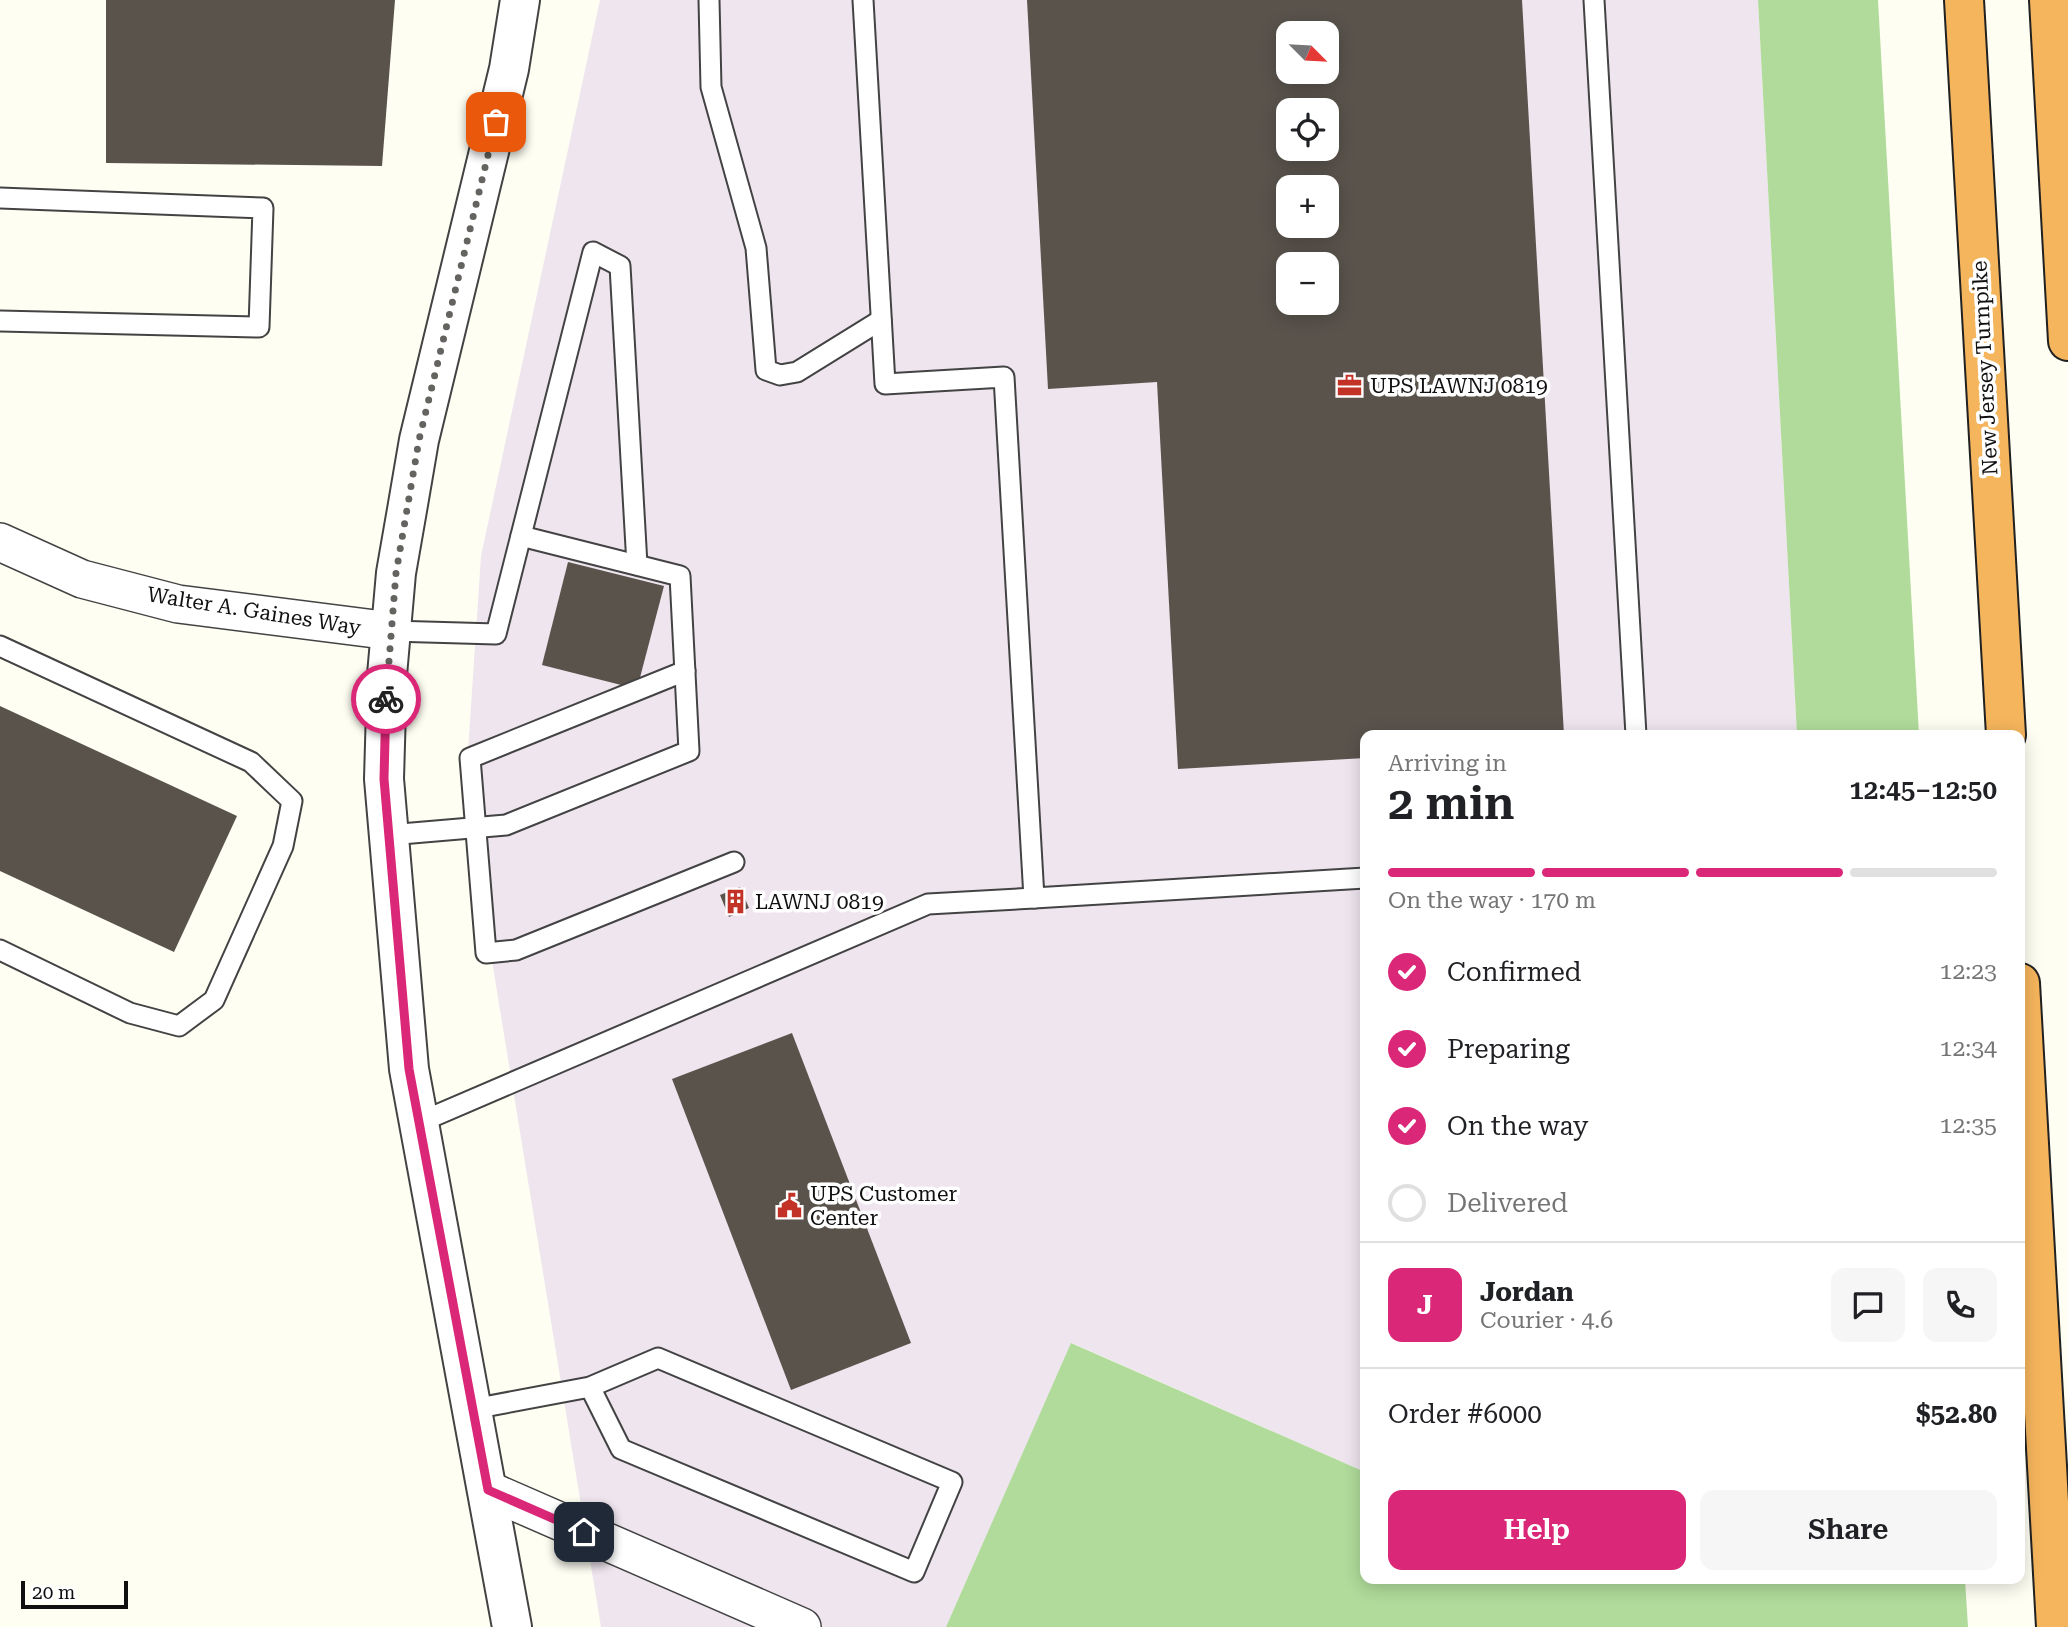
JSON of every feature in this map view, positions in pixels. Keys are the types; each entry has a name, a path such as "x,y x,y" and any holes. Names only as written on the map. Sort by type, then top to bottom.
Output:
{"highway":[{"name":"New Jersey Turnpike","path":"1964,0 2006,730"},
{"path":"2049,0 2068,341"},
{"path":"2025,1072 2056,1627"}],"street":[{"path":"512,1627 409,1069 384,779 387,675 396,573 419,440 509,69 520,0"},
{"name":"Walter A. Gaines Way","path":"0,542 82,579 178,604 391,631"},
{"path":"488,1490 802,1627"}],"lane":[{"path":"709,0 711,87 756,248 766,370 780,375 797,372 881,320"},
{"path":"863,0 884,384 1004,377 1034,898"},
{"path":"1594,0 1636,730"},
{"path":"0,198 263,208 259,327 0,321"},
{"path":"391,631 496,634 593,252 620,266 637,565"},
{"path":"389,835 506,825 690,751 680,576 521,536"},
{"path":"0,646 251,762 292,801 284,846 214,1000 179,1026 130,1013 0,950"},
{"path":"685,671 470,758 486,953 516,950 734,862"},
{"path":"418,1124 928,904 1360,878"},
{"path":"473,1409 590,1387 658,1359 952,1482 914,1573 621,1449 590,1387"}],"shaded area":[{"path":"600,0 1758,0 1797,730 1360,730 1360,1470 1072,1343 946,1627 601,1627 465,796 481,556"}],"green space":[{"path":"1758,0 1878,0 1919,730 1797,730"},
{"path":"1071,1343 1360,1470 1360,1584 1965,1584 1968,1627 946,1627"}],"building":[{"path":"106,0 395,0 382,166 106,163"},
{"name":"UPS LAWNJ 0819","path":"1027,0 1522,0 1564,730 1360,730 1360,758 1178,769 1157,382 1048,389"},
{"path":"568,562 664,586 637,689 542,665"},
{"path":"0,706 237,816 174,952 0,871"},
{"name":"LAWNJ 0819","path":"740,887 749,908 729,917 720,895"},
{"name":"UPS Customer Center","path":"792,1033 911,1343 791,1390 672,1079"}],"way so far":[{"path":"386,699 396,573 419,440 496,122"}],"place":[{"name":"UPS LAWNJ 0819","path":"1350,386"},
{"name":"LAWNJ 0819","path":"735,902"},
{"name":"UPS Customer Center","path":"790,1206"}],"route":[{"path":"386,699 384,779 409,1069 488,1490 584,1532"}]}
